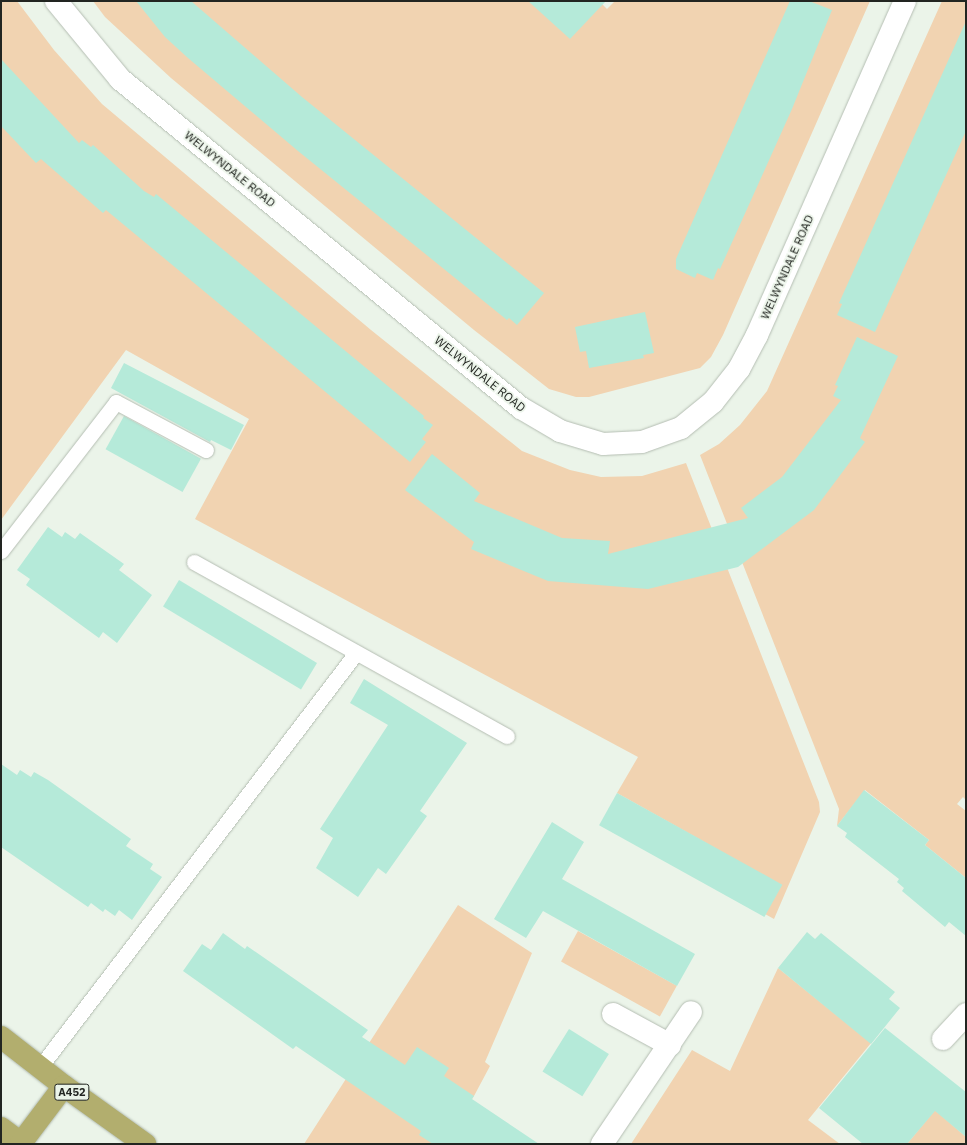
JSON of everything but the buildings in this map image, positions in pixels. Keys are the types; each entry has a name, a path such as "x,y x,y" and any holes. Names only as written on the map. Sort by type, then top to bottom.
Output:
{"highway":[{"name":"A452","path":"1,1037 64,1086 145,1144"},
{"path":"1,1128 21,1144 64,1086"}],"street":[{"name":"WELWYNDALE ROAD","path":"56,1 120,78 521,408 560,432 603,444 642,442 681,428 713,402 739,369 757,335 905,1"},
{"path":"602,1144 691,1012"},
{"path":"613,1014 670,1045"},
{"path":"944,1039 966,1014"}],"lane":[{"path":"1,551 116,402 206,450"},
{"path":"194,562 507,736"},
{"path":"40,1067 356,653"}],"shaded area":[{"path":"1,1 17,1 54,50 102,104 371,330 522,451 570,470 601,477 642,476 686,463 819,802 820,812 774,919 765,914 781,885 617,793 638,757 195,519 249,419 126,350 1,520"},
{"path":"93,1 599,1 607,9 615,1 870,1 723,335 711,357 700,368 589,397 576,397 549,389 474,330 171,78 105,17"},
{"path":"942,1 966,1 966,800 963,797 957,804 966,811 966,878 925,845 929,840 865,790 837,826 839,809 700,455 719,444 740,425 767,391"},
{"path":"458,905 532,953 485,1062 490,1066 474,1096 442,1144 304,1144"},
{"path":"578,931 677,986 660,1016 561,962"},
{"path":"778,968 871,1043 808,1120 840,1144 631,1144 692,1050 730,1071"},
{"path":"935,1110 966,1137 966,1144 907,1144"}]}
